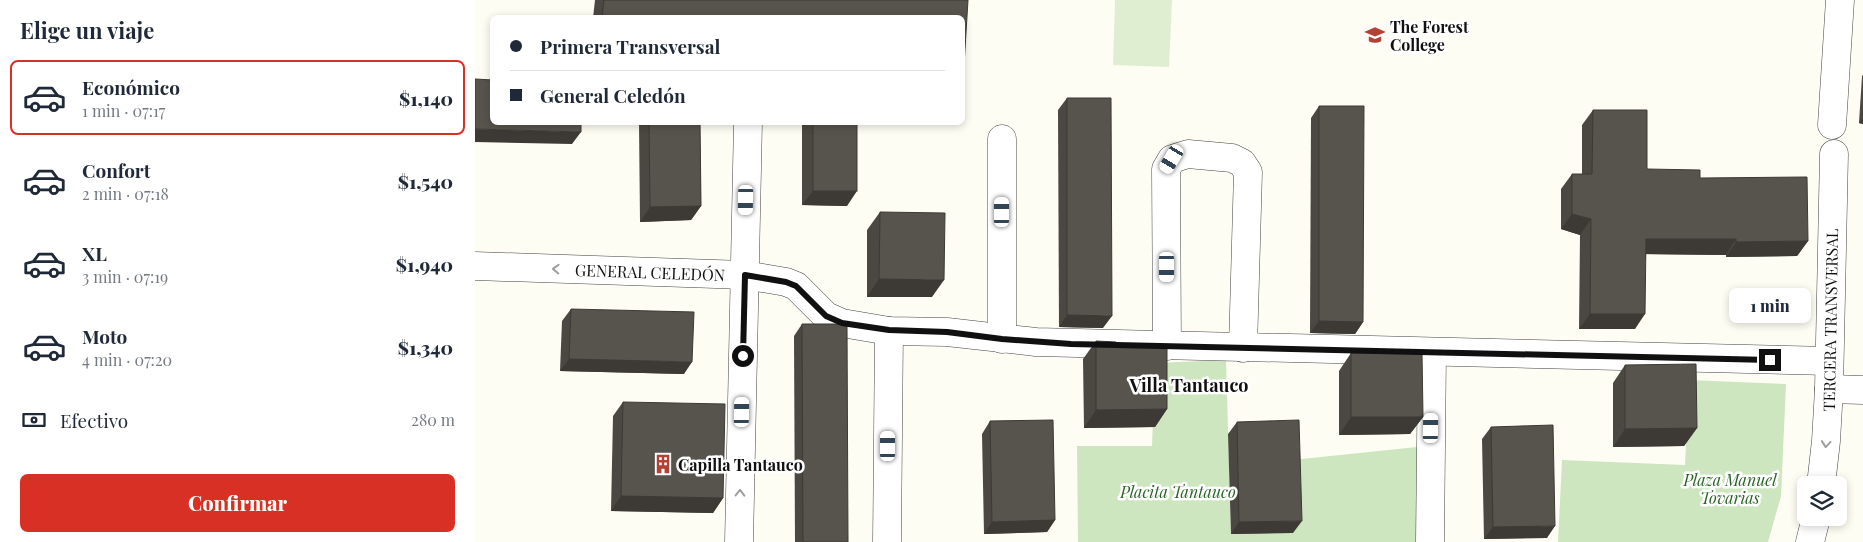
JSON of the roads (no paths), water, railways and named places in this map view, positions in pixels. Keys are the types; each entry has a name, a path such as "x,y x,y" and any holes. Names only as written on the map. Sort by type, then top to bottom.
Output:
{"street":[{"path":"1832,125 1840,0"},
{"path":"739,542 748,125"},
{"path":"1002,139 1002,339"},
{"path":"1167,346 1166,169 1172,159 1188,154 1233,158 1242,163 1247,172 1243,348"},
{"name":"TERCERA TRANSVERSAL","path":"1822,476 1829,389 1834,154"},
{"name":"GENERAL CELEDÓN","path":"475,266 745,275 786,282 796,286 826,316 842,323 889,330 947,332 1063,344 1829,361"},
{"path":"887,542 889,330"},
{"path":"1429,542 1432,352"},
{"path":"1829,389 1863,390"},
{"path":"1810,542 1813,526"}],"place":[{"name":"The Forest College","path":"1375,35"},
{"name":"Capilla Tantauco","path":"663,464"}],"district":[{"name":"Villa Tantauco","path":"1189,385"}],"park label":[{"name":"Plaza Manuel Tovarias","path":"1730,488"},
{"name":"Placita Tantauco","path":"1178,491"}]}
